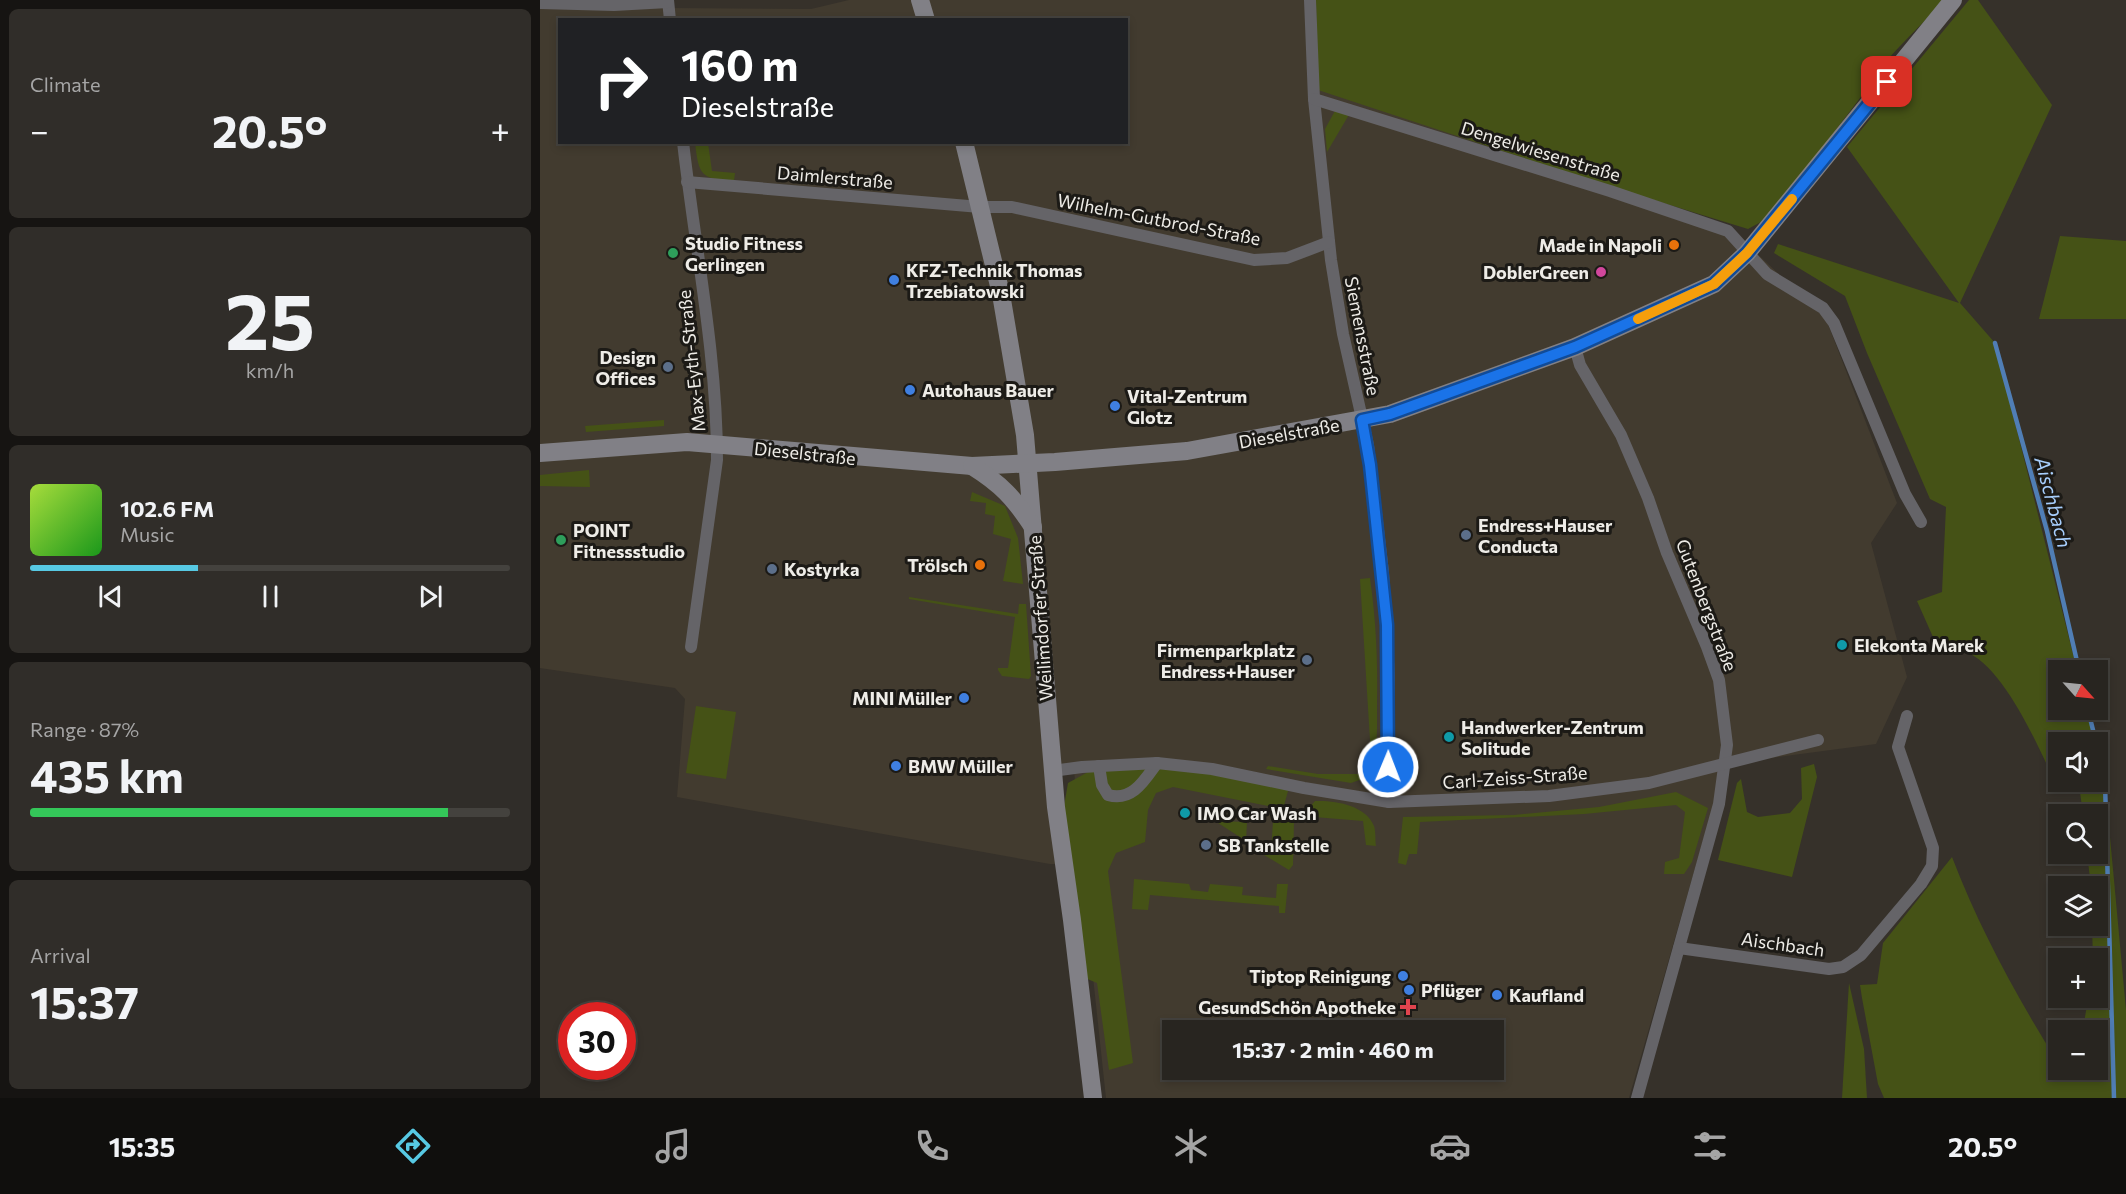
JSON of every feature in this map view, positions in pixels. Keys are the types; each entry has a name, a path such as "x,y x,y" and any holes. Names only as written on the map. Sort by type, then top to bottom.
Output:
{"street":[{"path":"920,0 925,18"},
{"name":"Siemensstraße","path":"1310,0 1314,99 1329,243 1343,334 1370,465 1387,625 1389,802"},
{"name":"Dieselstraße","path":"540,453 687,442 878,460 972,466 1028,464 1187,451 1390,414 1575,347 1714,284 1747,253 1953,0"},
{"path":"540,3 614,5 668,1 670,18"},
{"name":"Dengelwiesenstraße","path":"1314,99 1610,191 1714,226 1728,231 1747,253"},
{"name":"Max-Eyth-Straße","path":"683,144 715,381 717,444 717,460 691,647"},
{"name":"Weilimdorfer Straße","path":"964,144 1008,333 1028,464 1052,771 1093,1098"},
{"name":"Daimlerstraße","path":"687,182 980,207"},
{"name":"Wilhelm-Gutbrod-Straße","path":"980,207 1012,207 1254,260 1287,258 1329,243"},
{"path":"1747,253 1767,274 1823,308 1834,323 1905,494 1921,522"},
{"name":"Gutenbergstraße","path":"1575,347 1580,365 1620,435 1644,488 1667,553 1715,669 1723,709 1726,746 1719,804 1637,1098"},
{"path":"972,466 995,480 1008,493 1033,527"},
{"name":"Aischbach","path":"1679,948 1829,969 1843,967 1861,955 1920,884 1932,866 1932,849 1898,747 1906,716"},
{"name":"Carl-Zeiss-Straße","path":"1389,802 1549,796 1649,783 1818,740"},
{"path":"1099,766 1102,785 1108,795 1119,798 1128,795 1142,783 1157,763"},
{"path":"1052,771 1157,763 1212,768 1304,788 1389,802"}],"shaded area":[{"path":"849,0 1316,0 1530,160 1728,226 1826,319 1897,503 1871,543 1907,677 1876,744 1725,764 1629,1098 1106,1098 1081,865 1074,768 1053,771 1068,864 1050,864 677,797 685,699 675,688 540,668 540,7 811,9"}],"green space":[{"path":"1316,0 1944,0 1878,71 1770,217 1748,229 1608,186 1318,90"},
{"path":"1969,0 1978,0 2052,105 1960,303 1995,343 2074,660 2048,660 2048,720 2090,720 2092,732 2048,732 2048,767 2031,731 2007,690 1979,659 1958,649 1937,646 1917,601 1942,592 1946,507 1930,499 1845,296 1774,253 1778,244 1959,303 1847,147"},
{"path":"1336,109 1350,113 1327,152 1325,129"},
{"path":"695,144 708,144 712,171 735,173 734,181 708,177 700,169"},
{"path":"2060,236 2126,241 2126,319 2039,319"},
{"path":"664,420 664,426 586,432 585,426"},
{"path":"589,470 590,487 540,486 540,475"},
{"path":"972,492 1005,506 1018,538 1023,584 1003,581 1011,539 993,534 995,516 985,514 986,503 970,501"},
{"path":"1370,578 1377,672 1377,734 1373,764 1368,762 1371,756 1360,579"},
{"path":"909,597 1018,614 1019,604 1026,604 1031,676 1029,679 1002,676 998,670 998,668 1008,668 1015,617 909,599"},
{"path":"696,706 736,712 726,779 686,773"},
{"path":"1157,763 1290,784 1283,809 1173,787 1156,793 1148,810 1145,842 1116,853 1108,871 1133,1063 1109,1070 1097,983 1085,978 1059,835 1068,783 1099,766"},
{"path":"1814,764 1817,777 1792,877 1718,860 1737,783 1741,779 1747,812 1758,817 1790,813 1802,799 1801,768"},
{"path":"1366,765 1371,768 1365,778 1351,783 1266,769 1268,766 1318,774 1361,774"},
{"path":"1676,792 1708,808 1692,862 1684,874 1664,874 1665,862 1679,858 1685,812 1676,805 1584,814 1420,822 1417,854 1409,854 1406,865 1398,863 1403,817 1514,815 1599,807"},
{"path":"2080,792 2106,792 2107,804 2082,804"},
{"path":"1315,801 1349,805 1364,813 1374,826 1376,846 1366,845 1363,821 1302,816"},
{"path":"2108,815 2126,1010 2126,1098 1884,1098 1878,1084 1860,985 1877,984 1883,943 1952,857 1987,937 2048,1046 2048,1080 2108,1080 2108,1020 2085,1020 2086,1008 2108,1008 2108,948 2093,948 2092,936 2108,936 2108,876 2090,876 2088,864 2108,864"},
{"path":"1215,821 1247,822 1246,841"},
{"path":"1273,821 1294,822 1293,865 1289,870 1259,852 1271,852"},
{"path":"1134,879 1189,884 1191,890 1208,892 1210,884 1243,887 1242,895 1276,898 1277,884 1288,884 1285,913 1279,913 1279,906 1150,895 1148,910 1132,909"},
{"path":"1849,983 1864,1049 1867,1098 1842,1098"}],"waterway":[{"name":"Aischbach","path":"1995,343 2047,531 2077,660"},
{"name":"Aischbach","path":"2090,720 2094,732"},
{"name":"Aischbach","path":"2105,792 2114,1098"}],"slow traffic":[{"path":"1638,319 1714,284 1747,253 1792,199"}],"place":[{"name":"Made in Napoli","path":"1674,245"},
{"name":"Studio Fitness Gerlingen","path":"673,253"},
{"name":"DoblerGreen","path":"1601,272"},
{"name":"KFZ-Technik Thomas Trzebiatowski","path":"894,280"},
{"name":"Design Offices","path":"668,367"},
{"name":"Autohaus Bauer","path":"910,390"},
{"name":"Vital-Zentrum Glotz","path":"1115,406"},
{"name":"Endress+Hauser Conducta","path":"1466,535"},
{"name":"POINT Fitnessstudio","path":"561,540"},
{"name":"Trölsch","path":"980,565"},
{"name":"Kostyrka","path":"772,569"},
{"name":"Elekonta Marek","path":"1842,645"},
{"name":"Firmenparkplatz Endress+Hauser","path":"1307,660"},
{"name":"MINI Müller","path":"964,698"},
{"name":"Handwerker-Zentrum Solitude","path":"1449,737"},
{"name":"BMW Müller","path":"896,766"},
{"name":"IMO Car Wash","path":"1185,813"},
{"name":"SB Tankstelle","path":"1206,845"},
{"name":"Tiptop Reinigung","path":"1403,976"},
{"name":"Pflüger","path":"1409,990"},
{"name":"Kaufland","path":"1497,995"},
{"name":"GesundSchön Apotheke","path":"1408,1007"}],"route":[{"path":"1388,767 1387,625 1368,445 1362,420 1390,414 1575,347 1714,284 1747,253 1887,82"}]}
